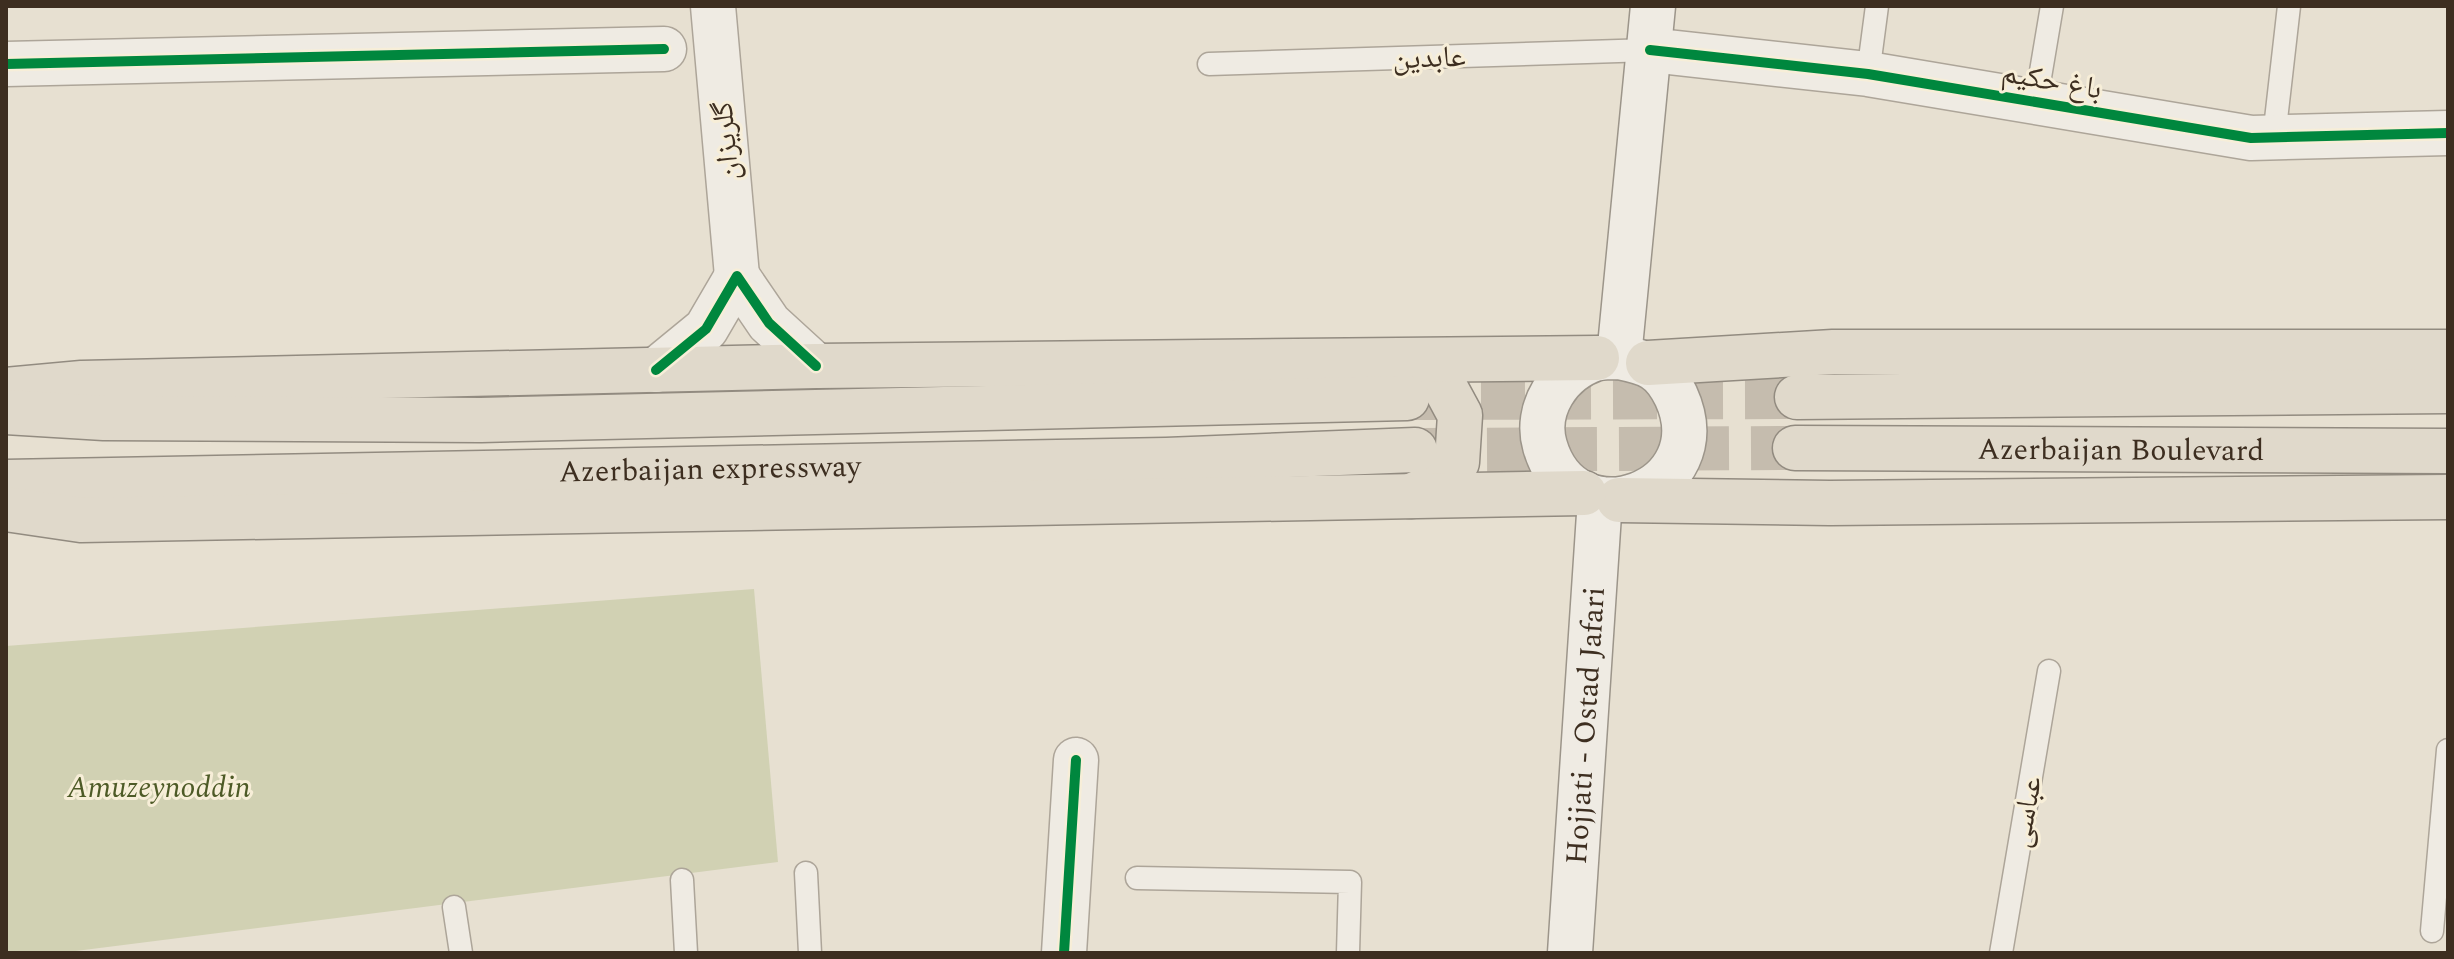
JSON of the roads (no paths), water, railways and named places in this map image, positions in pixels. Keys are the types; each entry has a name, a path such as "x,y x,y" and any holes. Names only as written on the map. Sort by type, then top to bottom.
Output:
{"highway":[{"path":"1830,503 1793,476 1776,442 1777,401 1799,370 1833,352"},
{"path":"1402,380 1621,359 1833,352 2448,352"},
{"path":"6,390 82,383 816,366 1402,380 1440,378 1460,415 1457,462 1440,483 1411,496"},
{"name":"Azerbaijan expressway","path":"6,412 104,418 481,420 1402,380"},
{"name":"Azerbaijan Boulevard","path":"1797,397 2448,391"},
{"name":"Azerbaijan Boulevard","path":"1795,448 2448,451"},
{"name":"Azerbaijan expressway","path":"6,482 1150,461 1415,450"},
{"path":"6,509 81,520 1411,496 1830,503 2448,497"}],"street":[{"name":"گلریزان","path":"713,6 737,276 769,323 816,366"},
{"path":"1621,359 1653,6"},
{"path":"6,64 664,49"},
{"name":"باغ حکیم","path":"1650,50 1868,74 2251,138 2448,133"},
{"path":"656,370 706,329 737,276"},
{"path":"1621,359 1671,386 1684,414 1684,444 1671,472 1648,492 1601,498 1565,482 1552,464 1544,443 1542,421 1548,400 1560,381 1577,367 1621,359"},
{"name":"Hojjati - Ostad Jafari","path":"1570,953 1601,498"},
{"path":"1064,953 1076,760"}],"lane":[{"path":"1868,74 1877,6"},
{"path":"2036,101 2052,6"},
{"path":"2274,137 2289,6"},
{"name":"عابدین","path":"1209,64 1650,50"},
{"name":"عباسی","path":"2001,953 2049,671"},
{"path":"2432,931 2448,750"},
{"path":"806,873 810,953"},
{"path":"1137,878 1350,882 1348,953"},
{"path":"682,880 686,953"},
{"path":"454,907 461,953"}],"tunnel":[{"path":"1415,398 1797,397"},
{"path":"1421,450 1795,448"}],"park label":[{"name":"Amuzeynoddin","path":"159,787"}]}
